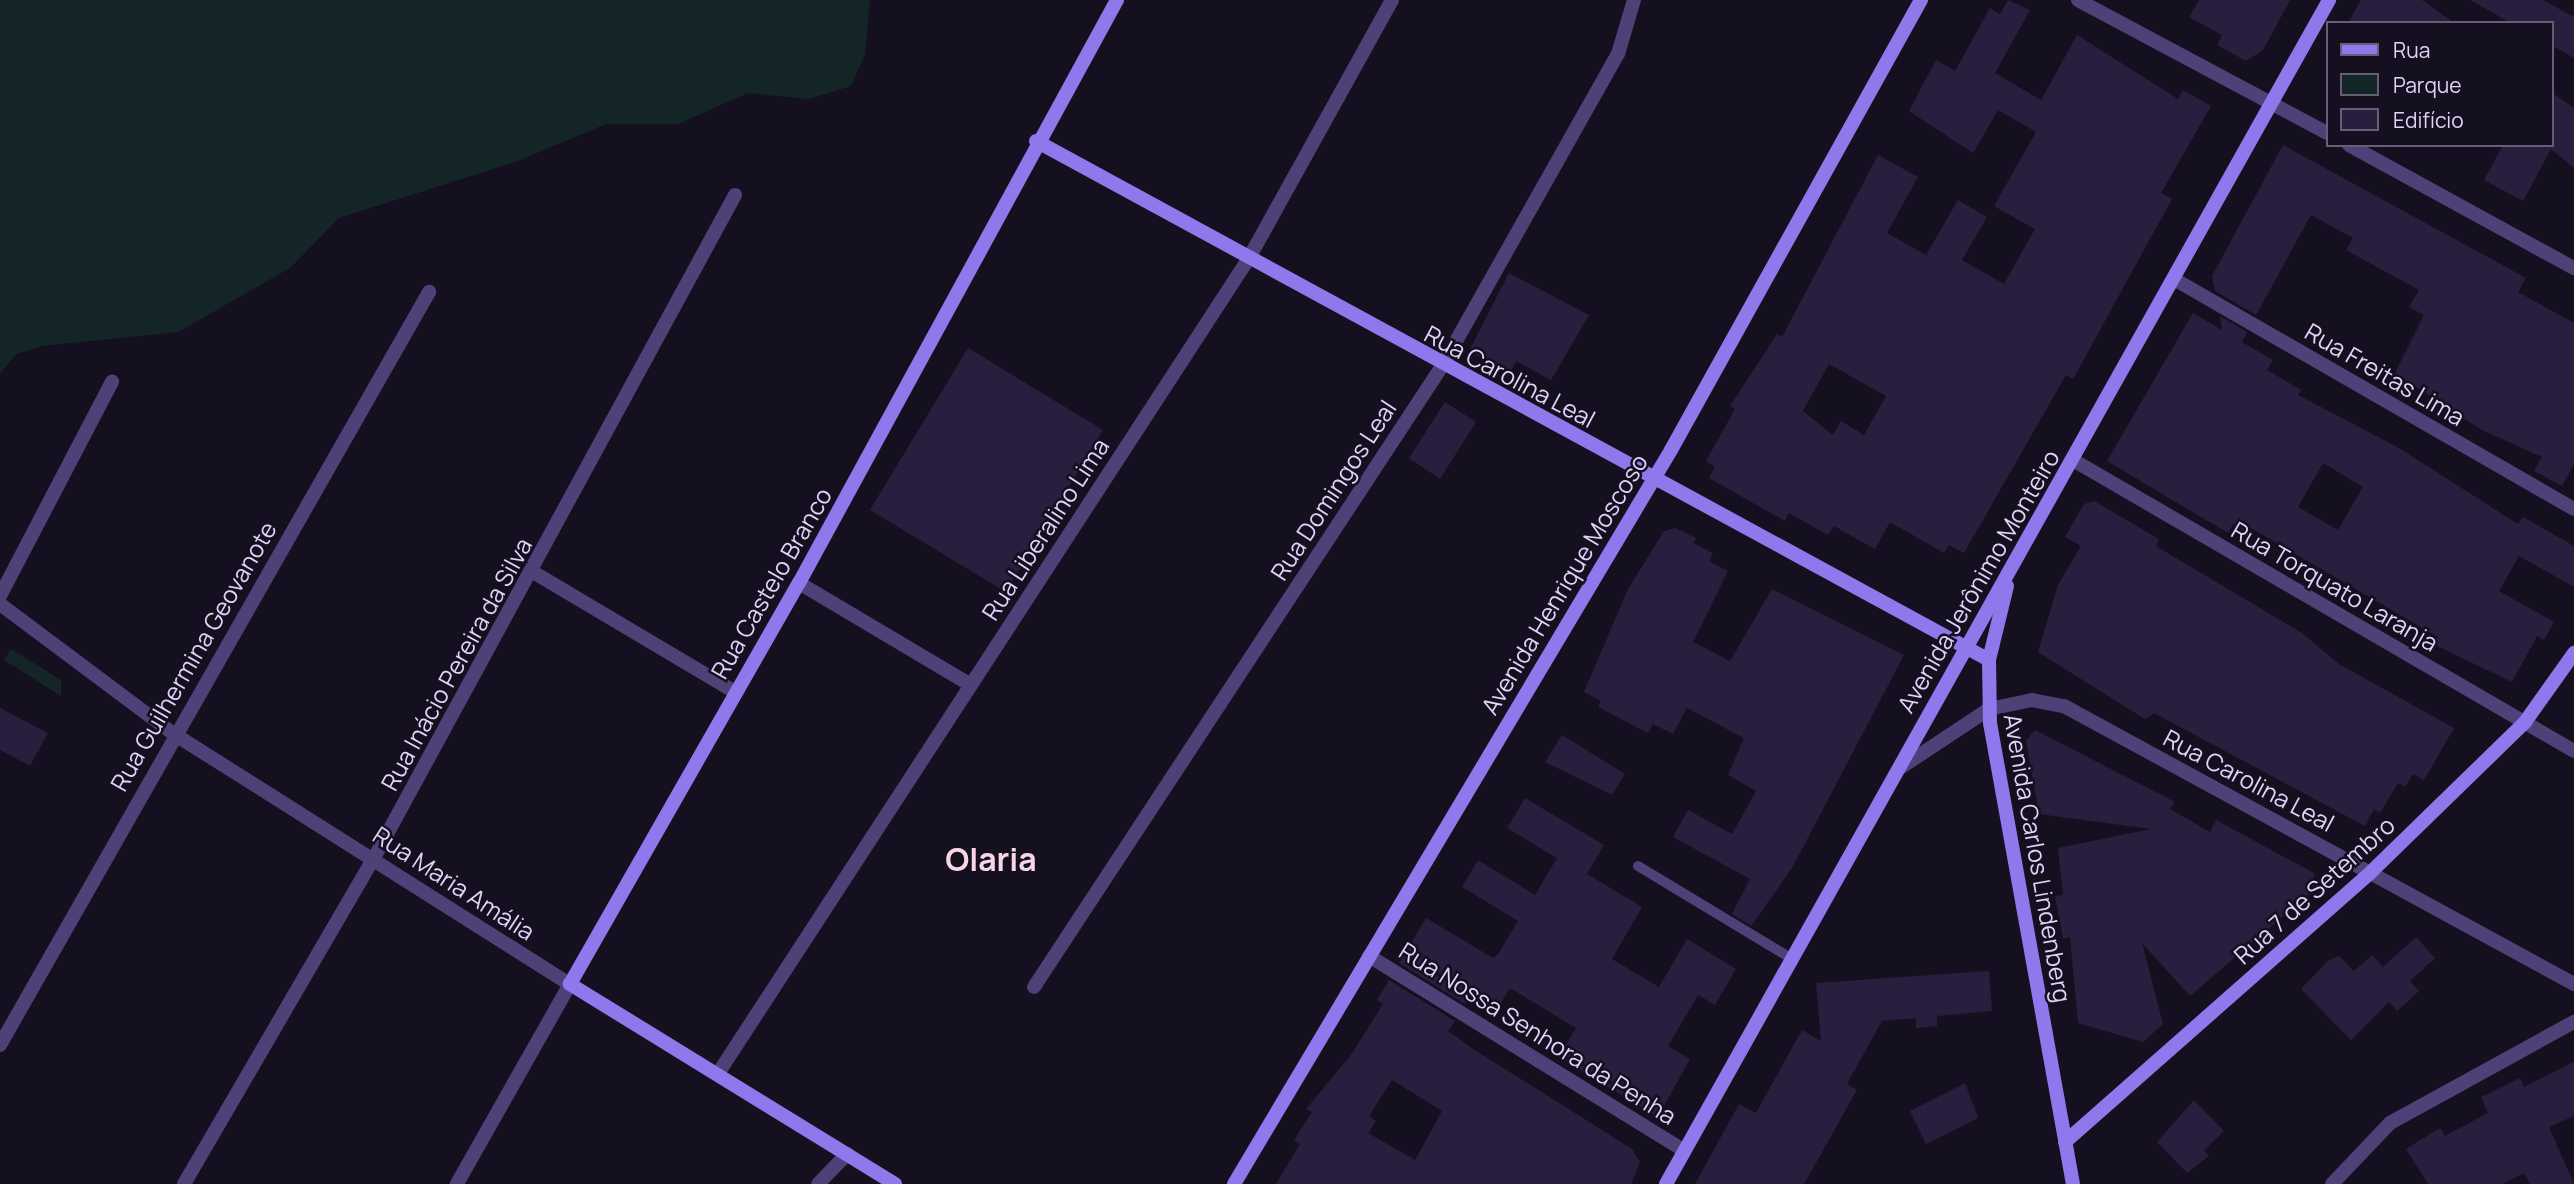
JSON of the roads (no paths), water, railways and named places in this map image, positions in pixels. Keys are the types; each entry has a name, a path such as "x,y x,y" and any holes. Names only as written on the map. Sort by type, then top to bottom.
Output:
{"street":[{"name":"Rua Castelo Branco","path":"457,1184 799,583 1036,141 1117,0"},
{"name":"Rua Liberalino Lima","path":"719,1072 1249,258 1392,0"},
{"name":"Rua Domingos Leal","path":"1034,987 1442,366 1618,54 1634,0"},
{"name":"Avenida Henrique Moscoso","path":"1234,1184 1653,478 1921,0"},
{"path":"2078,0 2326,132"},
{"name":"Avenida Jerônimo Monteiro","path":"1666,1184 2329,0"},
{"name":"Rua Carolina Leal","path":"1036,141 1442,366 1989,660"},
{"path":"2353,147 2574,268"},
{"name":"Rua Inácio Pereira da Silva","path":"184,1184 374,858 533,572 735,195"},
{"name":"Rua Freitas Lima","path":"2174,279 2574,509"},
{"name":"Rua Guilhermina Geovanote","path":"0,1045 174,734 429,292"},
{"path":"0,596 112,382"},
{"name":"Rua Torquato Laranja","path":"2073,460 2574,751"},
{"name":"Avenida Carlos Lindenberg","path":"2026,544 2002,600 1989,660 1989,709 2073,1184"},
{"path":"533,572 735,692"},
{"path":"799,583 971,685"},
{"name":"Rua Maria Amália","path":"0,604 174,734 570,984 719,1072 895,1184"},
{"name":"Rua 7 de Setembro","path":"2065,1142 2372,871 2525,722 2574,653"},
{"name":"Rua Carolina Leal","path":"1899,768 1989,709 2032,700 2064,706 2372,871 2574,984"},
{"name":"Rua Nossa Senhora da Penha","path":"1369,956 1684,1150"},
{"path":"2332,1184 2390,1123 2574,1022"},
{"path":"818,1184 847,1154"}],"lane":[{"path":"1637,866 1792,959"}],"district":[{"name":"Olaria","path":"991,859"}]}
